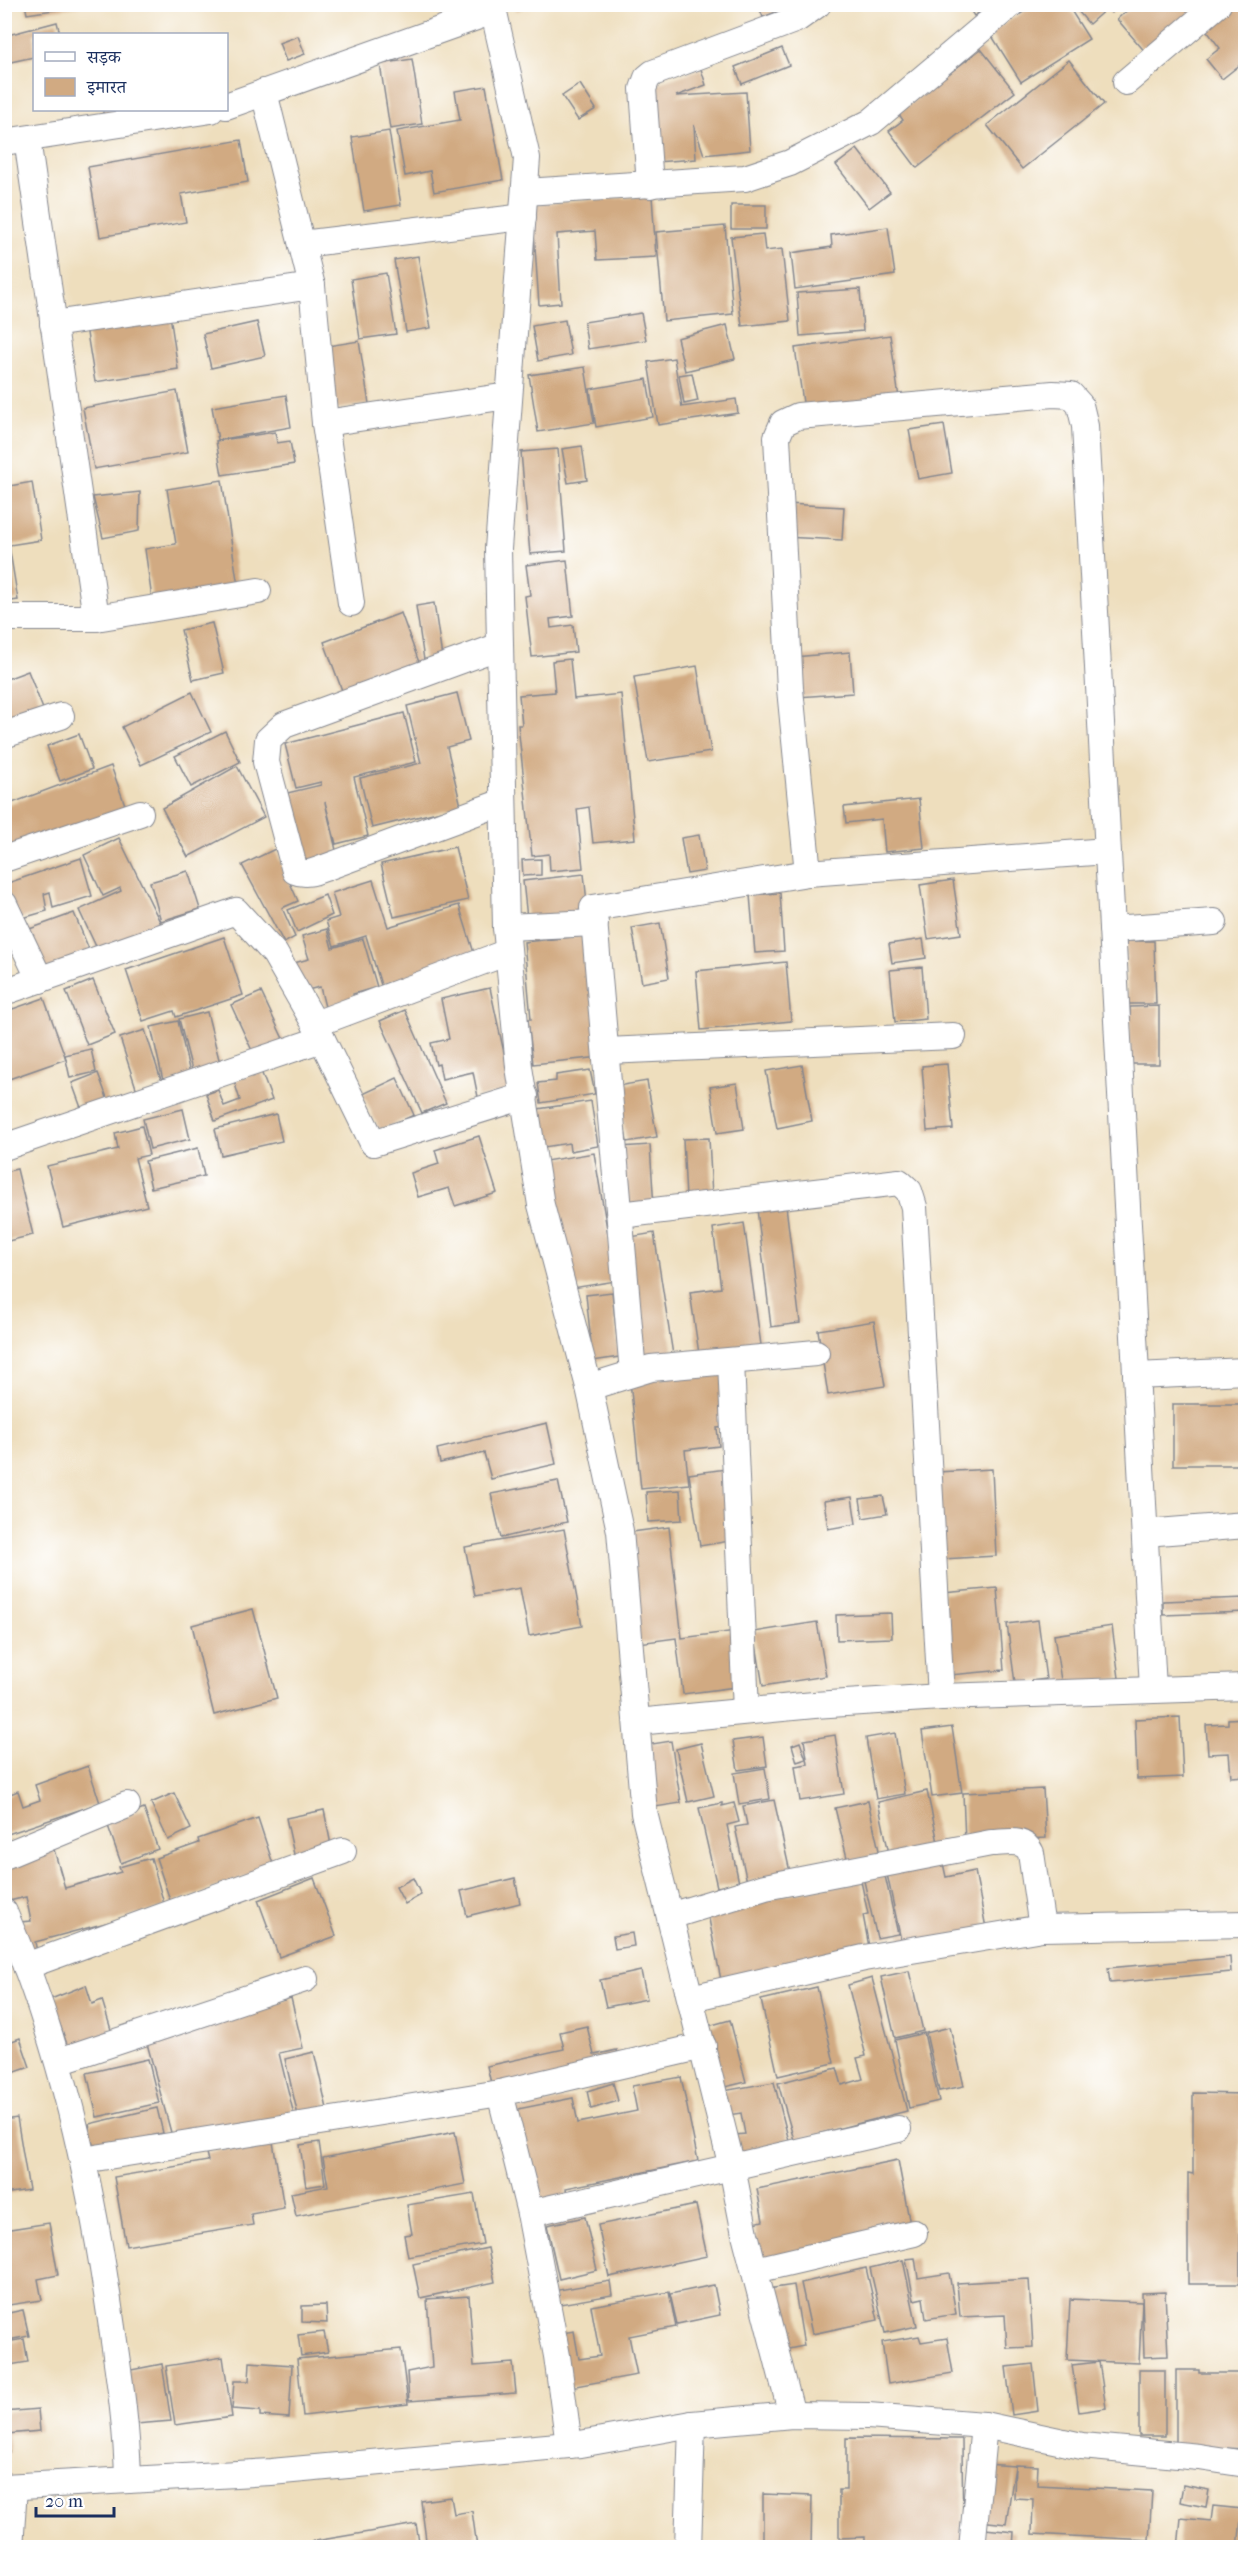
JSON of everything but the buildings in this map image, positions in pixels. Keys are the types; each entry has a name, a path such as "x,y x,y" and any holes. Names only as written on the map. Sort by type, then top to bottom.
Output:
{"street":[{"path":"650,184 643,88 647,78 653,73 797,19 818,4"},
{"path":"525,192 745,178 790,163 871,122 1011,4"},
{"path":"1126,82 1218,4"},
{"path":"228,105 493,8 527,158 498,549 507,940 519,1067 541,1205 589,1387 620,1531 644,1813 703,2046 732,2167 745,2234 792,2415"},
{"path":"264,92 312,286 325,423 351,603"},
{"path":"96,618 53,324 16,140 204,111"},
{"path":"302,244 523,217"},
{"path":"53,324 312,286"},
{"path":"808,873 790,689 777,437 783,423 798,416 1053,394 1071,395 1080,405 1085,426 1153,1689"},
{"path":"325,423 508,396"},
{"path":"4,618 96,618 258,591"},
{"path":"500,646 284,725 268,740 266,762 295,871 301,873 307,874 327,867 503,802"},
{"path":"4,735 61,716"},
{"path":"4,859 140,813"},
{"path":"633,1373 593,908 808,873 1107,851"},
{"path":"4,904 40,980"},
{"path":"4,992 236,911 275,954 319,1032 373,1143 525,1096"},
{"path":"1112,929 1214,922"},
{"path":"4,1147 319,1032 507,940 595,923"},
{"path":"606,1051 953,1036"},
{"path":"620,1215 899,1182 909,1191 914,1207 941,1697"},
{"path":"589,1387 651,1368 816,1353"},
{"path":"731,1361 746,1711"},
{"path":"1136,1376 1245,1371"},
{"path":"1145,1533 1245,1525"},
{"path":"638,1722 746,1711 941,1697 1245,1686"},
{"path":"4,1856 127,1805"},
{"path":"670,1916 765,1887 991,1843 1022,1842 1028,1846 1031,1853 1042,1928"},
{"path":"26,1966 343,1851"},
{"path":"4,1912 26,1966 59,2061 84,2160 104,2268 127,2431 129,2480"},
{"path":"691,1998 864,1958 1042,1928 1245,1924"},
{"path":"59,2061 304,1979"},
{"path":"84,2160 500,2093 703,2046"},
{"path":"500,2093 530,2213 557,2356 569,2445"},
{"path":"530,2213 898,2129"},
{"path":"755,2270 914,2234"},
{"path":"10,2547 9,2487 271,2472 569,2445 692,2424 792,2415 868,2415 984,2425 1082,2446 1199,2457 1245,2464"},
{"path":"688,2547 692,2424"},
{"path":"972,2547 984,2425"}]}
